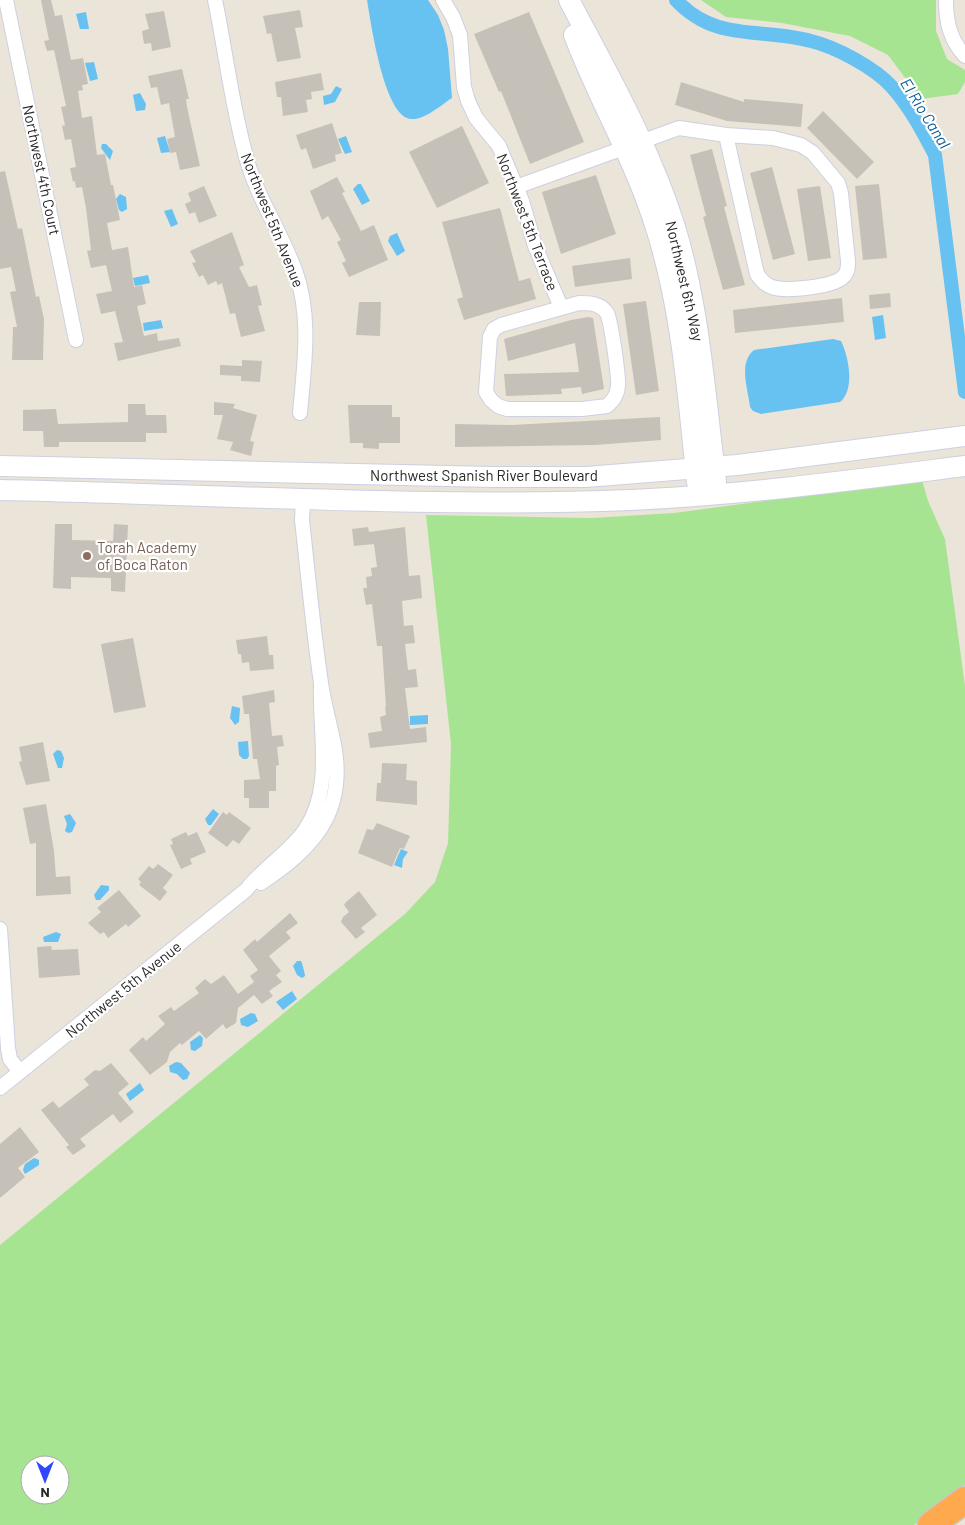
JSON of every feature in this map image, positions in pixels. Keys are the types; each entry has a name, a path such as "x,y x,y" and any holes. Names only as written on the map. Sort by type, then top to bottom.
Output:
{"highway":[{"path":"931,1525 965,1500"}],"main road":[{"name":"Northwest 6th Way","path":"568,0 575,36 634,143 675,228 690,285 702,358 705,469 708,494"},
{"name":"Northwest Spanish River Boulevard","path":"0,466 442,476 586,477 705,469 965,436"},
{"name":"Northwest Spanish River Boulevard","path":"0,490 549,502 708,494 840,482 956,467"},
{"path":"303,498 321,486 384,486 442,476"}],"street":[{"name":"Northwest 4th Court","path":"6,0 76,340"},
{"name":"Northwest 5th Avenue","path":"215,0 247,161 258,190 288,250 302,296 306,343 300,413"},
{"name":"Northwest 5th Terrace","path":"443,0 453,17 460,36 464,87 468,101 476,118 499,146 516,187 535,246 561,308"},
{"path":"946,0 948,29 958,49 965,56"},
{"path":"516,187 679,128 788,141 801,145 818,159 838,183 841,193 848,261 848,270 844,277 829,284 779,289 763,282 758,274 726,135"},
{"path":"579,303 591,303 600,306 607,314 611,325 619,384 616,398 607,406 582,409 507,409 498,406 486,392 490,337 494,329 501,325 561,308 579,303"},
{"name":"Northwest 5th Avenue","path":"0,1088 246,890 256,877 304,830 317,806 323,775 321,685 302,520 303,498"},
{"path":"0,929 8,1048 10,1059 20,1072"}],"green space":[{"path":"701,0 936,0 936,31 947,59 965,70 965,82 958,94 921,99 888,55 850,36 782,23 726,17"},
{"path":"922,480 928,501 945,539 965,686 965,1485 914,1525 0,1525 0,1245 405,914 435,882 448,843 451,744 426,515 592,518 674,513"}],"water":[{"path":"367,0 428,0 438,15 444,30 448,49 452,98 433,112 416,119 411,119 402,114 393,103 380,67"},
{"path":"86,12 89,29 80,29 76,14"},
{"path":"94,62 98,79 90,81 85,63"},
{"path":"336,86 342,89 335,102 324,105 323,96 331,94"},
{"path":"140,93 146,104 145,110 136,111 133,95"},
{"path":"165,136 170,152 161,153 157,138"},
{"path":"346,136 352,152 345,154 338,139"},
{"path":"102,144 106,144 113,151 110,160 101,148"},
{"path":"358,184 361,184 370,201 362,205 353,189"},
{"path":"120,194 126,197 127,209 122,212 119,210 116,199"},
{"path":"172,209 178,224 171,227 164,211"},
{"path":"397,233 405,251 397,256 388,241 390,236"},
{"path":"148,275 150,283 135,286 133,278"},
{"path":"883,315 886,338 875,340 872,317"},
{"path":"161,320 163,328 144,331 143,323"},
{"path":"833,339 841,341 849,373 848,390 840,402 761,414 753,411 750,407 745,369 749,355 754,350"},
{"path":"232,706 240,708 239,722 235,725 230,718"},
{"path":"428,715 428,724 410,725 410,716"},
{"path":"248,741 249,756 247,759 243,759 239,755 238,742"},
{"path":"57,750 61,751 64,758 62,768 58,768 53,754"},
{"path":"213,809 219,814 211,825 208,825 205,819"},
{"path":"70,814 76,823 72,832 68,833 65,831 67,824 64,816"},
{"path":"401,849 408,852 403,859 402,868 394,865"},
{"path":"101,885 109,886 109,890 100,900 96,900 94,895"},
{"path":"56,932 61,934 58,942 44,942 43,937"},
{"path":"297,961 301,961 303,966 305,976 302,978 297,975 293,966"},
{"path":"292,991 297,999 283,1010 276,1002"},
{"path":"251,1013 255,1014 258,1021 248,1027 241,1025 240,1019"},
{"path":"200,1035 203,1038 202,1046 195,1051 191,1050 190,1042"},
{"path":"176,1062 181,1063 190,1073 187,1079 183,1080 177,1074 170,1072 169,1066"},
{"path":"140,1083 144,1090 130,1101 126,1094"},
{"path":"34,1158 39,1160 39,1165 25,1174 23,1170 25,1164"}],"building":[{"path":"41,0 51,0 55,16 62,15 71,60 83,58 88,84 82,85 83,90 78,91 82,118 92,116 97,155 105,154 120,220 107,223 112,250 128,247 134,287 142,285 146,304 137,306 144,336 157,333 158,341 179,338 181,346 118,361 114,343 123,342 115,311 101,314 96,294 112,291 106,265 91,268 87,251 91,250 86,208 82,187 76,188 75,181 73,182 70,168 76,167 71,139 65,140 62,126 65,125 61,107 66,106 54,50 47,51 44,41 49,40"},
{"path":"300,10 303,27 295,28 301,58 277,62 271,33 267,34 263,16"},
{"path":"164,11 171,47 152,51 151,43 144,44 142,31 149,29 145,14"},
{"path":"529,12 584,142 530,164 501,91 499,92 474,34"},
{"path":"182,69 189,99 186,99 187,107 200,166 180,170 176,152 170,153 167,139 175,137 169,103 161,105 157,87 151,88 148,76"},
{"path":"321,73 324,90 311,92 312,99 306,100 308,112 283,116 281,97 277,97 275,82"},
{"path":"681,82 744,102 744,99 803,104 801,127 727,121 675,105"},
{"path":"823,111 874,162 857,179 807,128"},
{"path":"332,123 342,153 335,155 336,161 313,169 306,148 301,150 296,135"},
{"path":"462,126 489,183 437,208 409,152"},
{"path":"712,149 727,206 724,207 745,285 723,290 703,217 706,216 690,155"},
{"path":"772,167 795,254 773,260 750,173"},
{"path":"5,171 18,229 22,228 36,297 39,296 44,319 43,360 12,360 13,327 17,327 10,292 16,291 11,267 0,269 0,172"},
{"path":"596,175 616,234 561,254 542,192"},
{"path":"337,177 345,192 342,193 361,231 374,225 388,260 349,277 342,263 346,261 337,242 341,240 328,216 322,220 310,191"},
{"path":"879,184 887,258 863,260 855,186"},
{"path":"204,186 217,216 199,223 195,212 189,214 185,204 191,201 188,193"},
{"path":"820,186 831,258 808,261 797,189"},
{"path":"500,208 519,281 530,278 536,299 464,320 457,299 463,297 442,222"},
{"path":"232,232 244,265 239,267 249,287 257,285 262,305 258,306 265,331 241,337 235,313 230,314 222,283 218,285 216,281 208,285 203,275 199,277 192,263 196,262 190,251"},
{"path":"630,258 632,279 575,287 572,266"},
{"path":"890,293 891,307 870,309 869,295"},
{"path":"842,298 844,322 735,333 733,310"},
{"path":"646,301 659,391 636,395 623,304"},
{"path":"359,302 381,302 380,336 356,335"},
{"path":"588,317 593,318 604,389 582,394 581,387 561,389 562,394 506,396 504,374 579,372 575,343 508,361 504,339"},
{"path":"242,360 262,361 260,382 241,381 241,376 220,375 220,365 242,366"},
{"path":"214,402 235,404 233,408 257,415 250,441 254,442 251,456 230,450 233,442 217,439 223,415 214,415"},
{"path":"128,404 145,404 146,415 166,415 167,433 146,433 146,442 59,442 59,447 44,447 43,431 23,431 23,410 56,409 58,424 128,422"},
{"path":"348,405 392,405 392,417 400,417 400,443 379,443 379,449 363,448 363,443 350,443"},
{"path":"660,417 661,440 595,445 455,447 455,424 512,425"},
{"path":"55,524 72,524 72,540 113,541 114,524 128,525 125,592 111,591 111,578 71,577 71,589 53,588"},
{"path":"368,527 369,532 405,527 409,576 420,575 422,598 402,601 404,626 413,625 415,643 405,644 408,670 416,669 418,687 405,688 410,729 426,727 427,742 370,748 368,733 382,731 380,717 386,715 386,707 382,646 377,646 372,604 366,605 363,588 367,588 366,577 372,576 371,568 377,567 374,544 354,546 352,529"},
{"path":"267,636 269,655 273,655 274,669 250,671 249,662 242,663 241,654 238,654 236,640"},
{"path":"133,638 146,707 114,713 101,644"},
{"path":"274,690 275,702 269,703 272,736 282,735 284,746 277,747 279,765 276,766 276,791 269,791 269,808 249,808 249,798 244,798 244,780 260,779 257,759 253,759 249,714 244,714 242,696"},
{"path":"43,742 50,781 26,785 19,762 22,761 19,747"},
{"path":"382,763 407,764 406,780 417,781 417,805 376,801 377,783 381,783"},
{"path":"46,804 54,851 56,877 70,876 71,894 36,896 36,843 30,844 23,808"},
{"path":"223,812 227,815 229,812 251,828 239,844 233,840 227,847 208,833"},
{"path":"377,823 410,836 404,849 400,848 392,867 358,853 367,829 373,830"},
{"path":"186,832 188,836 197,832 206,852 190,859 192,864 181,869 170,845 173,844 171,839"},
{"path":"158,864 173,875 163,888 167,892 160,901 139,885 141,882 138,879 149,866 153,869"},
{"path":"119,890 141,916 128,927 126,924 108,938 104,932 100,934 88,923 101,912 97,908"},
{"path":"359,891 377,915 361,928 365,932 356,939 341,922 343,917 349,912 344,905"},
{"path":"290,913 298,923 286,932 291,938 269,956 281,971 276,975 282,982 269,991 273,996 262,1004 254,995 238,1008 236,1023 226,1029 223,1024 206,1039 199,1031 182,1045 180,1043 170,1052 167,1062 150,1075 129,1050 143,1037 146,1041 165,1024 158,1016 171,1007 174,1011 199,993 195,988 205,979 211,984 224,975 238,994 254,982 250,976 258,970 243,950 255,939 257,942"},
{"path":"51,946 52,950 78,949 80,975 39,978 37,947"},
{"path":"111,1063 129,1084 118,1093 134,1112 120,1123 113,1114 80,1139 86,1146 73,1155 66,1147 69,1145 41,1110 53,1101 59,1108 89,1085 84,1079 95,1070 100,1071"},
{"path":"20,1127 39,1152 18,1168 25,1177 0,1198 0,1144"}],"waterway":[{"name":"El Rio Canal","path":"676,0 691,14 707,23 723,28 792,37 832,48 876,73 892,87 905,103 935,155 965,392"}],"place":[{"name":"Torah Academy of Boca Raton","path":"87,556"}]}
